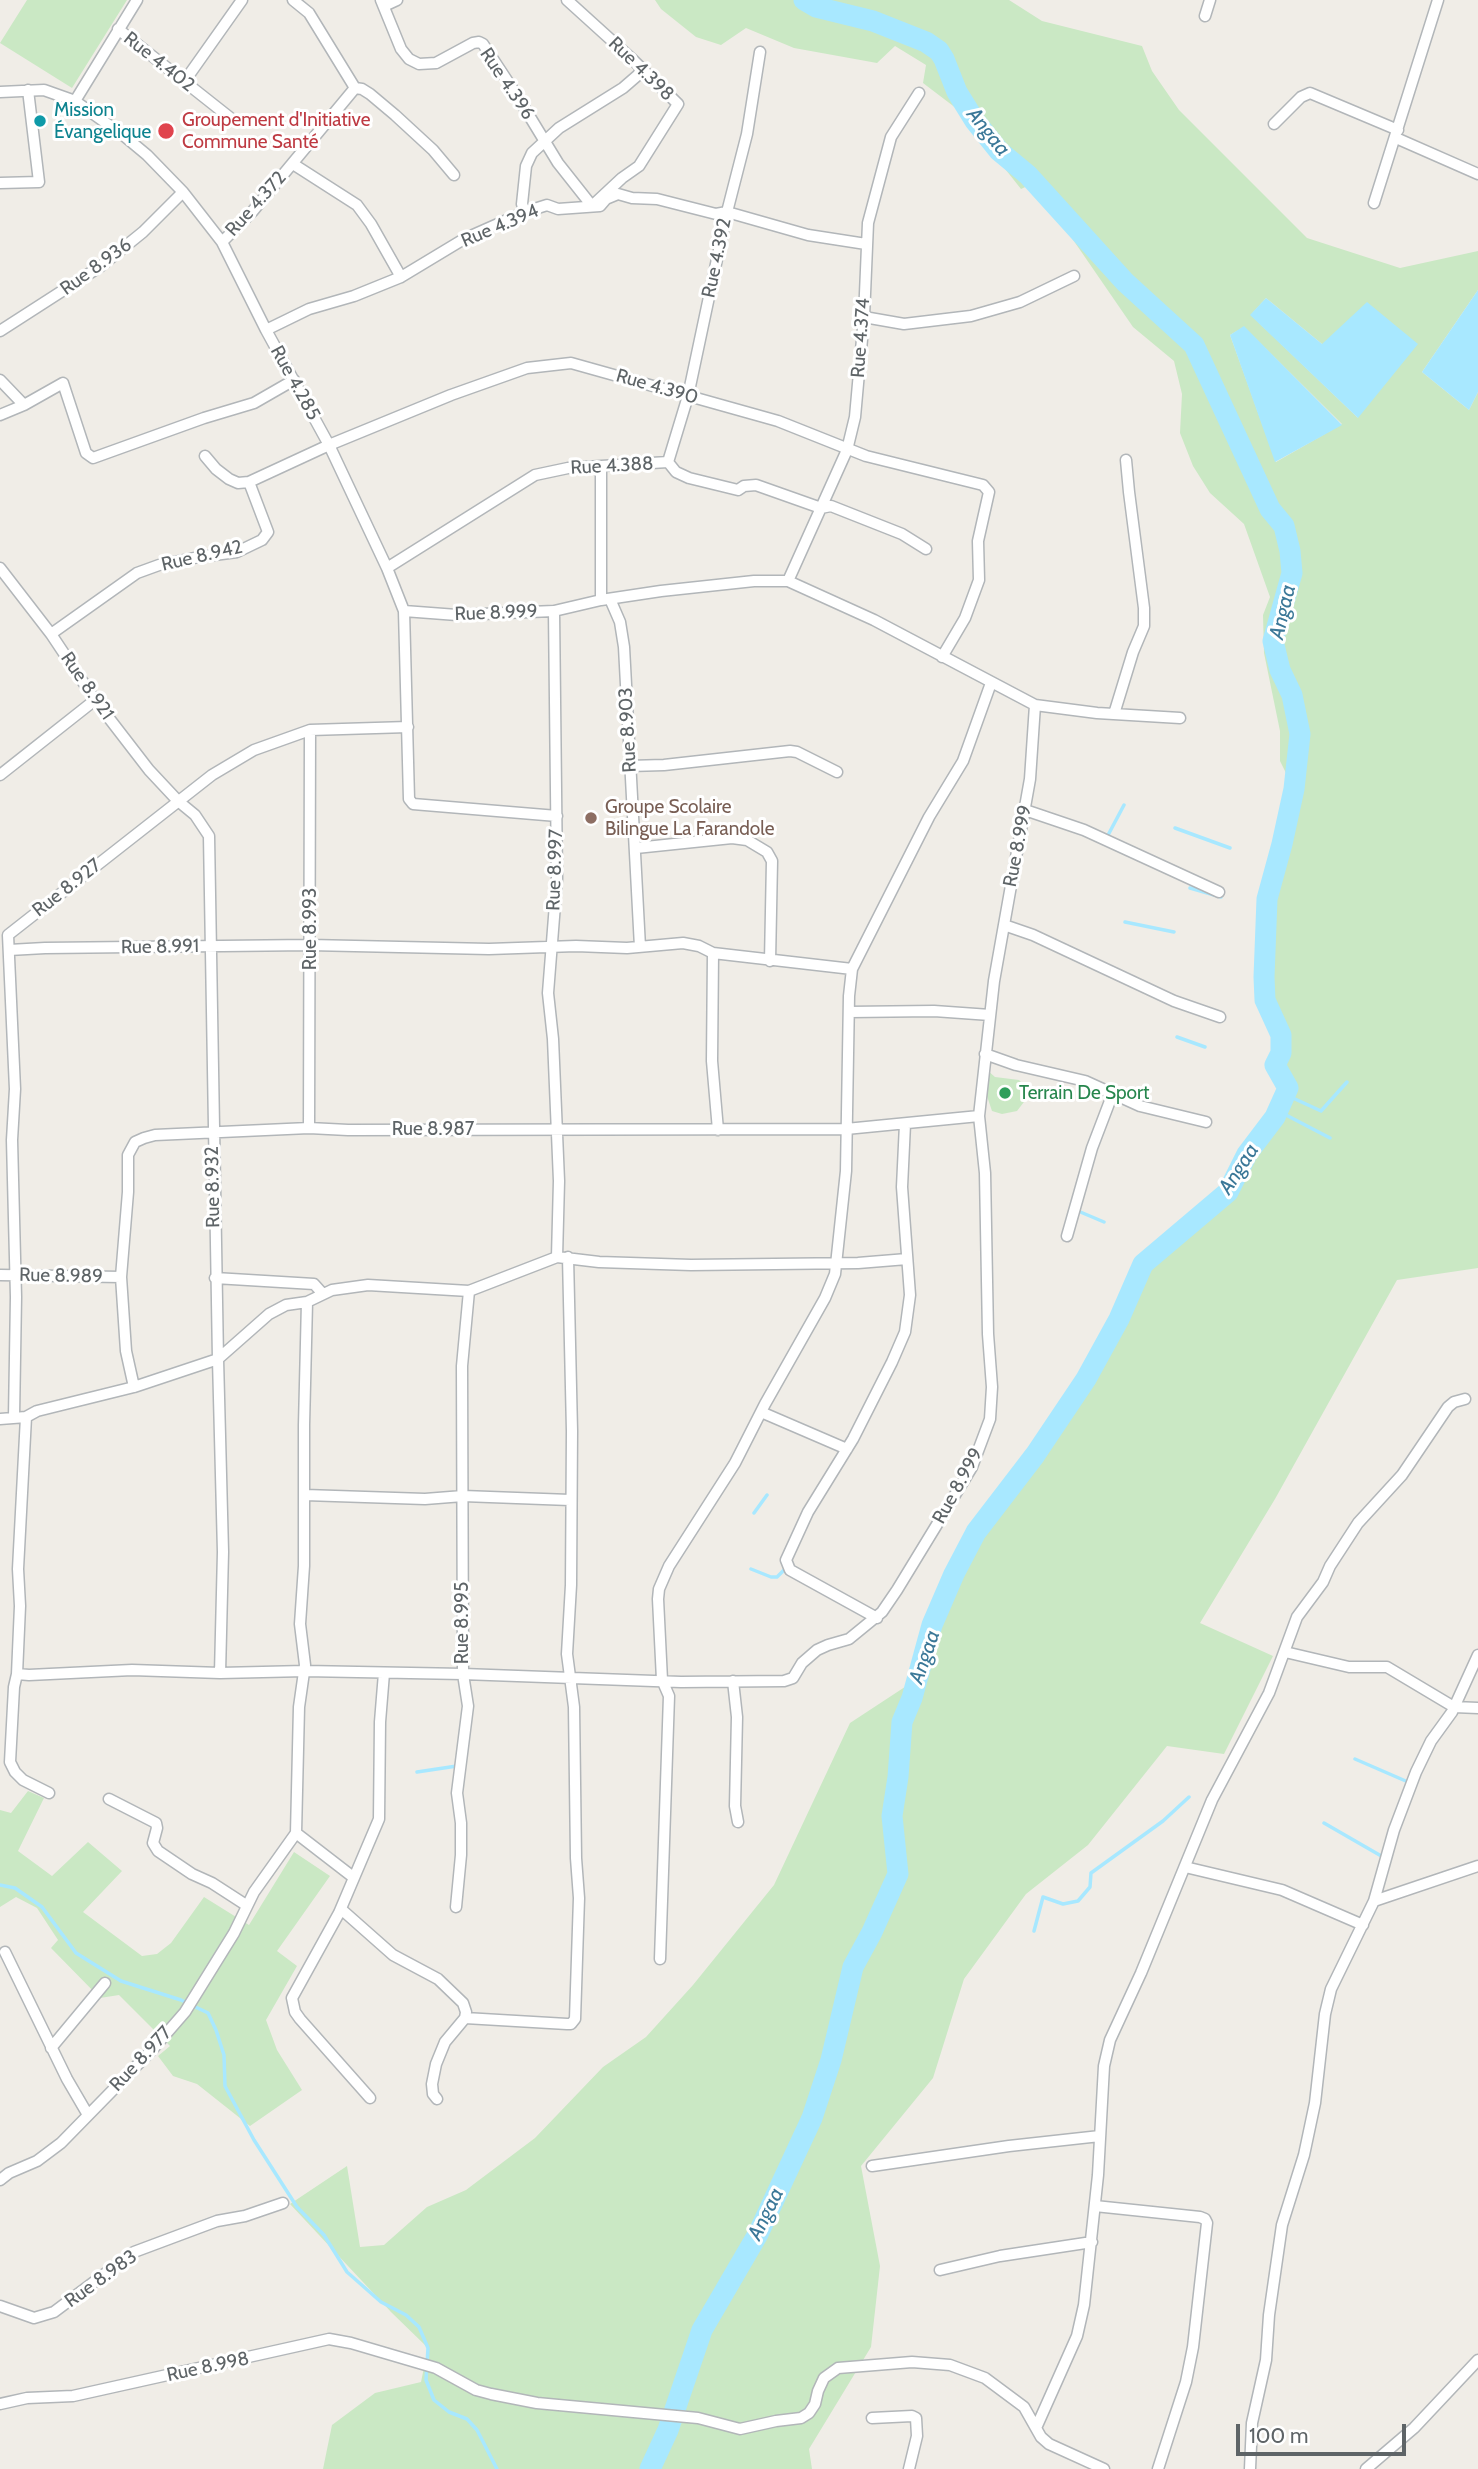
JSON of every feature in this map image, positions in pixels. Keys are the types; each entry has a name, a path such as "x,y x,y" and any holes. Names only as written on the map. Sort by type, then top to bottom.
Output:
{"street":[{"path":"75,101 137,0"},
{"path":"184,82 242,0"},
{"path":"293,0 309,13 355,88 370,94 395,115 433,149 454,175"},
{"path":"383,3 397,0"},
{"name":"Rue 4.398","path":"567,0 678,104 639,166 592,206"},
{"path":"1205,16 1210,0"},
{"path":"1374,203 1437,0"},
{"name":"Rue 4.396","path":"383,3 401,49 409,59 419,64 436,63 473,43 482,44 558,163 592,206"},
{"name":"Rue 4.402","path":"118,29 233,120"},
{"name":"Rue 4.392","path":"668,462 688,396 727,212 747,134 760,52"},
{"path":"525,212 522,204 526,166 532,153 571,119 623,88 642,68"},
{"name":"Rue 4.372","path":"222,242 252,212 355,88"},
{"path":"0,183 39,182 28,90"},
{"name":"Rue 4.285","path":"0,92 44,90 75,101 147,155 183,192 222,242 266,330 329,445 387,568 404,611 410,799 413,804 557,816"},
{"name":"Rue 4.374","path":"788,581 847,450 855,417 869,215 891,137 919,93"},
{"path":"1274,124 1301,97 1310,93 1478,174"},
{"path":"293,164 357,205 372,224 401,277"},
{"name":"Rue 8.936","path":"0,331 101,266 142,232 183,192"},
{"name":"Rue 4.394","path":"266,330 309,309 354,296 401,277 464,239 525,212 547,205 558,209 600,206 606,199 618,194 657,199 716,214 727,212 808,236 866,244"},
{"path":"864,317 904,324 971,316 1020,302 1074,276"},
{"name":"Rue 4.390","path":"329,445 514,372 555,363 571,363 778,421 847,450 973,482 988,488 978,541 979,580 964,618 942,657"},
{"path":"0,380 24,405"},
{"path":"0,415 63,383 86,453 93,458 254,403 294,380"},
{"path":"205,456 229,479 238,483 249,482 329,445"},
{"path":"1114,714 1144,626 1126,460"},
{"name":"Rue 4.388","path":"387,568 534,475 568,468 668,462 676,472 690,478 738,490 744,486 756,485 821,508 831,506 844,510 902,534 926,549"},
{"name":"Rue 8.903","path":"601,466 605,599 620,622 623,638 640,947"},
{"name":"Rue 8.942","path":"51,634 137,573 185,559 237,552 262,540 268,532 249,482"},
{"name":"Rue 8.921","path":"0,568 51,634 95,700 149,770 178,801"},
{"name":"Rue 8.999","path":"404,611 457,615 554,611 605,599 754,581 788,581 874,620 1035,705 1030,779 990,1015 979,1116 985,1173 988,1334 992,1387 990,1419 972,1467 877,1618 849,1639 817,1650 802,1663 793,1678 784,1681 733,1681 463,1674"},
{"name":"Rue 8.997","path":"465,2018 567,2024 572,2024 575,2019 579,1898 574,1707 568,1676 571,1333 559,1218 548,993 557,879 554,611"},
{"path":"660,1959 669,1696 663,1680 658,1599 662,1580 735,1463 825,1298 837,1263 846,1171 845,1129 852,969 929,817 963,761 990,683"},
{"path":"0,775 95,700"},
{"path":"1035,705 1180,718"},
{"name":"Rue 8.927","path":"49,1793 23,1780 10,1762 20,1606 20,1417 16,1276 6,1140 15,1089 9,950 4,938 212,775 254,751 310,730 408,727"},
{"name":"Rue 8.993","path":"309,1128 310,730"},
{"path":"629,766 664,765 790,751 837,772"},
{"name":"Rue 8.932","path":"178,801 195,815 209,836 218,1359"},
{"path":"1025,810 1083,831 1219,891"},
{"path":"636,848 732,838 747,840 766,852 772,861 770,961"},
{"path":"1004,925 1033,935 1174,1001 1220,1017"},
{"name":"Rue 8.991","path":"9,950 310,945 489,949 552,946 640,947 682,943 699,946 713,953 852,969"},
{"path":"713,953 712,1061 718,1130"},
{"path":"849,1013 934,1011 990,1015"},
{"path":"985,1054 1016,1065 1085,1081 1140,1106 1206,1122"},
{"path":"1067,1236 1092,1148 1113,1093"},
{"name":"Rue 8.987","path":"134,1387 126,1351 121,1277 128,1192 128,1155 135,1142 155,1135 309,1128 845,1129 979,1116"},
{"path":"877,1618 787,1566 786,1560 808,1513 847,1449 905,1332 910,1295 902,1187 905,1124"},
{"path":"0,1419 20,1417 134,1387 218,1359 269,1314 286,1305 307,1302 332,1290 368,1285 469,1291 562,1257 599,1262 691,1265 907,1259"},
{"name":"Rue 8.989","path":"0,1275 121,1277"},
{"path":"215,1278 314,1284 323,1294"},
{"name":"Rue 8.995","path":"17,1674 132,1670 463,1674 462,1366 469,1291"},
{"path":"307,1302 304,1566 300,1624 305,1671 300,1689 296,1833 353,1877"},
{"path":"218,1359 223,1552 220,1673"},
{"path":"1036,2428 1081,2319 1092,2242 1104,2066 1110,2040 1212,1800 1251,1730 1297,1617 1323,1582 1358,1523 1402,1475 1445,1410 1454,1402 1465,1399"},
{"path":"761,1412 847,1449"},
{"path":"305,1495 570,1500"},
{"path":"1285,1652 1349,1667 1387,1667 1454,1707 1478,1708"},
{"path":"1250,2469 1252,2423 1266,2360 1269,2315 1282,2225 1304,2155 1315,2103 1325,2014 1331,1989 1374,1901 1394,1830 1416,1772 1431,1741 1454,1707 1478,1655"},
{"path":"370,2098 300,2019 292,2005 295,1990 341,1909 379,1819 380,1722 384,1673"},
{"path":"456,1907 461,1856 457,1793 468,1706 463,1674"},
{"path":"733,1681 737,1717 735,1807 738,1822"},
{"path":"109,1799 156,1823 153,1843 158,1851 246,1905"},
{"name":"Rue 8.977","path":"3,2177 49,2153 152,2050 185,2012 234,1933 246,1905 296,1833"},
{"path":"1374,1901 1478,1866"},
{"path":"1185,1867 1282,1890 1363,1925"},
{"path":"341,1909 393,1955 438,1979 460,1998 465,2007 465,2018 445,2042 436,2063 432,2084 433,2094 437,2099"},
{"path":"5,1952 51,2048 88,2115"},
{"path":"51,2048 105,1983"},
{"path":"872,2166 1100,2136"},
{"path":"0,2164 3,2177"},
{"name":"Rue 8.983","path":"0,2306 34,2318 54,2312 134,2252 217,2221 245,2216 282,2203"},
{"path":"1095,2206 1200,2217 1207,2223 1193,2347 1186,2382 1157,2469"},
{"path":"940,2270 1000,2256 1092,2242"},
{"name":"Rue 8.998","path":"0,2404 27,2398 73,2396 329,2339 436,2368 475,2390 491,2394 537,2403 698,2418 740,2429 801,2418 809,2413 815,2404 824,2378 838,2368 912,2362 938,2363 964,2368 985,2378 1024,2407 1041,2437 1049,2444 1104,2469"},
{"path":"1366,2469 1414,2428 1478,2360"},
{"path":"872,2418 916,2418 917,2436 909,2469"}],"green space":[{"path":"27,0 127,0 72,88 0,43"},
{"path":"655,0 1009,0 1042,21 1142,46 1152,71 1179,110 1307,238 1400,268 1478,251 1478,290 1422,372 1469,410 1478,392 1478,1268 1397,1280 1275,1499 1200,1623 1273,1656 1224,1754 1167,1746 1088,1845 1026,1894 964,1979 933,2078 861,2166 880,2266 871,2347 809,2449 812,2469 323,2469 332,2425 375,2393 421,2382 428,2348 290,2204 347,2166 360,2247 384,2245 427,2207 466,2190 535,2138 603,2067 646,2037 693,1985 774,1885 850,1723 917,1679 932,1625 976,1532 1035,1455 1086,1379 1119,1319 1143,1264 1228,1192 1247,1154 1275,1117 1288,1088 1275,1065 1281,1053 1281,1036 1265,1000 1264,977 1267,899 1294,789 1280,761 1280,731 1264,653 1263,615 1270,597 1244,524 1210,493 1193,466 1180,433 1182,394 1174,361 1133,327 1034,183 1021,189 969,118 923,83 926,65 895,46 877,63 794,48 746,28 721,45 696,37 661,9","holes":["1266,298 1322,344 1358,418 1251,315","1244,327 1342,424 1276,462 1230,335"]},
{"name":"Terrain De Sport","path":"987,1070 995,1077 1019,1080 1022,1083 1027,1098 1017,1111 1002,1114 992,1111 984,1094"},
{"path":"28,1791 44,1798 18,1851 52,1876 88,1842 122,1871 83,1912 142,1956 157,1954 171,1943 204,1897 249,1925 294,1852 330,1876 277,1951 297,1966 266,2020 277,2050 302,2090 250,2126 197,2084 173,2076 158,2056 170,2046 119,1995 100,1998 51,1948 58,1940 37,1908 16,1897 0,1907 0,1810 11,1813"}],"water":[{"path":"1478,290 1478,392 1469,410 1422,372"},
{"path":"1266,298 1322,344 1367,302 1418,344 1358,418 1250,315"},
{"path":"1244,326 1342,425 1275,462 1230,335"}],"waterway":[{"name":"Angaa","path":"650,2469 668,2430 702,2330 758,2234 812,2118 831,2060 853,1967 898,1874 892,1816 902,1722 912,1698 932,1625 954,1574 976,1532 1035,1455 1086,1379 1119,1319 1143,1264 1228,1192 1247,1154 1275,1117 1288,1088 1275,1065 1281,1053 1281,1035 1265,1000 1264,977 1267,899 1294,789 1300,734 1292,695 1280,670 1273,641 1292,573 1284,526 1270,509 1194,345 1125,282 1028,175 999,151 975,121 957,92 939,51 926,42 873,21 816,7 804,0"},
{"path":"1107,837 1124,805"},
{"path":"1175,828 1230,848"},
{"path":"1190,888 1221,897"},
{"path":"1125,922 1174,932"},
{"path":"1177,1037 1205,1047"},
{"path":"1295,1099 1321,1111 1347,1082"},
{"path":"1286,1115 1330,1138"},
{"path":"1078,1211 1104,1222"},
{"path":"754,1513 767,1495"},
{"path":"751,1569 771,1577 777,1577 784,1570"},
{"path":"1355,1759 1408,1782"},
{"path":"417,1772 457,1766"},
{"path":"1034,1931 1043,1897 1063,1904 1078,1901 1090,1887 1091,1873 1163,1821 1189,1797"},
{"path":"1324,1823 1383,1857"},
{"path":"0,1885 15,1888 42,1907 76,1953 121,1981 181,2000 208,2013 224,2055 225,2086 254,2140 297,2207 324,2235 347,2272 381,2302 406,2315 419,2327 428,2348 426,2380 434,2400 449,2412 467,2419 477,2430 497,2469"}],"place":[{"name":"Mission Évangelique","path":"40,121"},
{"name":"Groupement d'Initiative Commune Santé","path":"166,131"},
{"name":"Groupe Scolaire Bilingue La Farandole","path":"591,818"},
{"name":"Terrain De Sport","path":"1005,1093"}]}
